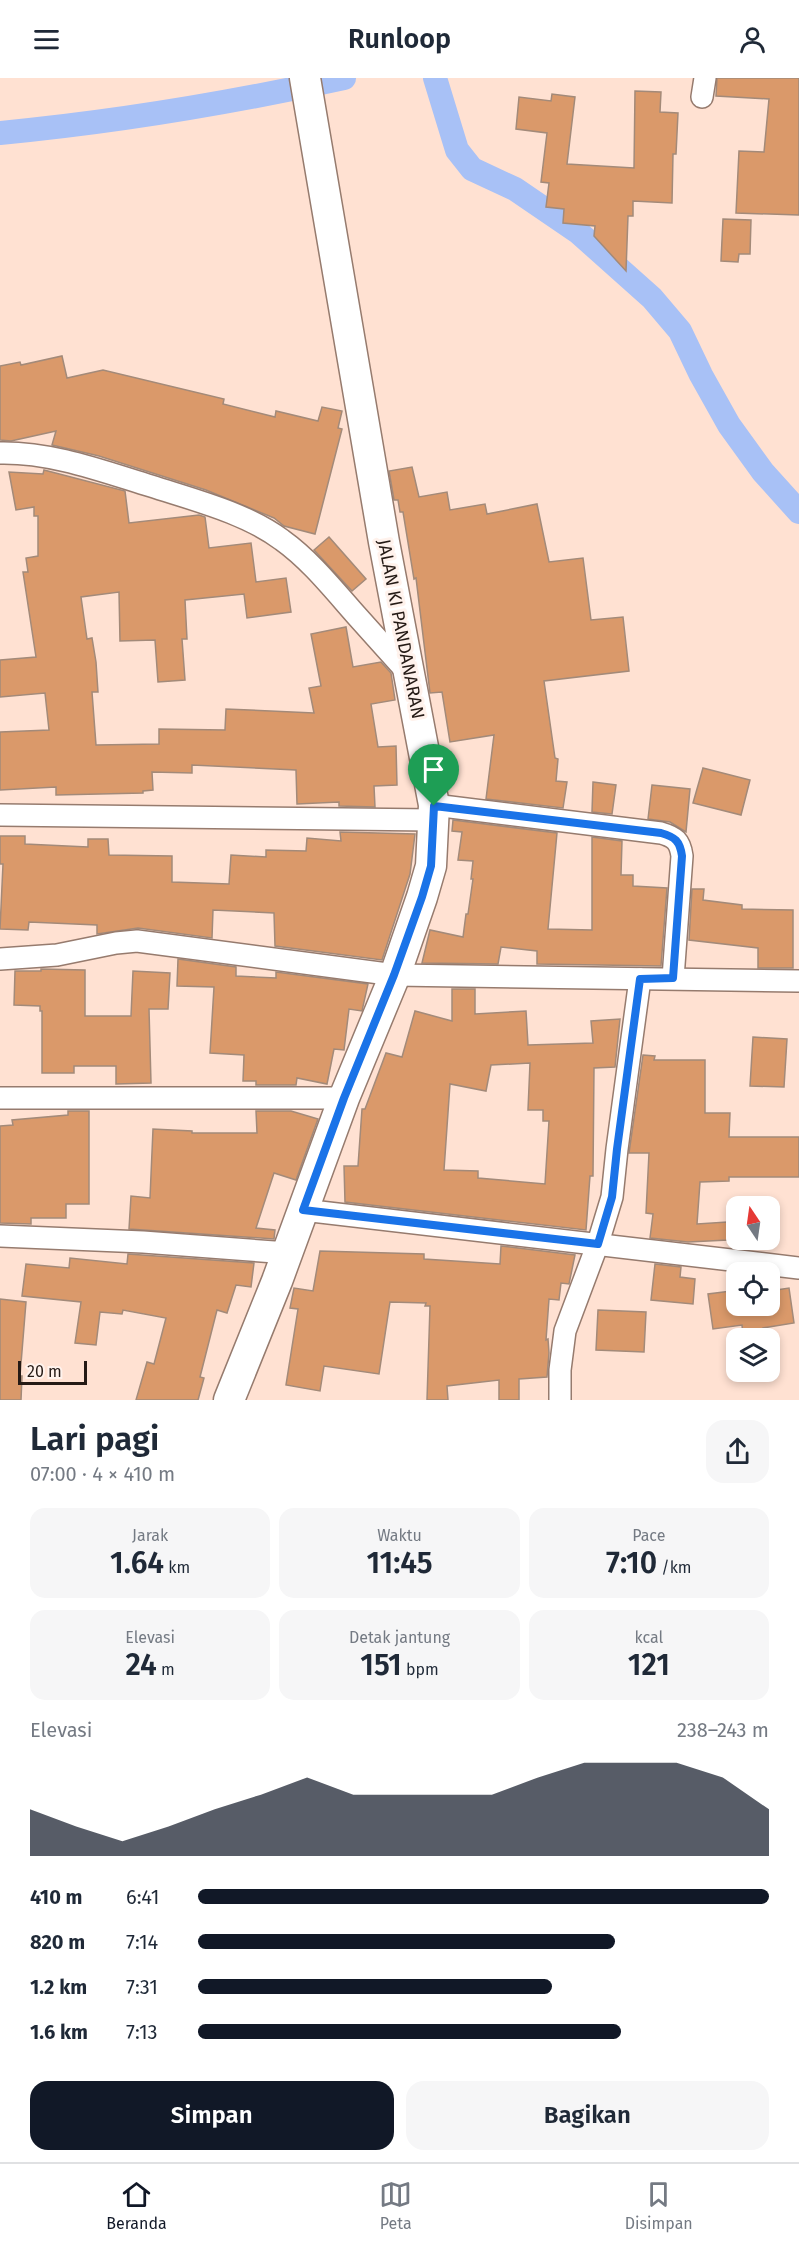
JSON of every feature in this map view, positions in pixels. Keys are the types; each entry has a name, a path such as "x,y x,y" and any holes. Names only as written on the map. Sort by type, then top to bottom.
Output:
{"main road":[{"name":"JALAN KI PANDANARAN","path":"229,1400 288,1253 344,1098 394,975 428,878 432,856 434,813 305,78"}],"street":[{"path":"0,453 30,455 79,464 204,502 235,514 271,533 290,546 324,578 408,673"},
{"path":"0,815 434,813 661,833 679,842 682,856 673,978"},
{"path":"0,958 57,955 137,941 394,975 799,981"},
{"path":"560,1400 560,1370 565,1331 598,1244 612,1197 640,979"},
{"path":"0,1098 344,1098"},
{"path":"303,1210 799,1268"},
{"path":"0,1236 143,1242 288,1253"}],"building":[{"path":"717,78 799,78 799,215 736,213 739,151 764,152 769,99 716,96"},
{"path":"635,91 661,92 660,112 678,113 676,154 673,154 672,203 633,201 633,216 628,216 626,271 594,236 595,226 563,223 564,209 546,207 549,183 541,182 547,133 516,129 519,97 551,101 552,94 575,97 567,164 634,168"},
{"path":"723,219 751,220 750,254 739,254 738,262 721,261"},
{"path":"62,356 67,378 103,370 224,399 223,404 275,417 276,411 318,421 322,407 342,411 338,428 342,429 315,534 284,526 274,518 206,490 99,456 52,445 56,431 11,441 0,440 0,366 20,362 21,365"},
{"path":"412,467 419,497 447,492 450,510 485,504 487,514 537,504 549,562 583,558 591,620 623,617 629,671 544,681 555,758 558,759 556,781 567,782 563,808 486,799 494,735 450,742 442,692 430,693 416,578 414,579 403,512 400,512 398,500 394,500 389,471"},
{"path":"44,470 125,491 129,523 199,515 205,517 209,548 251,543 256,582 286,578 291,612 247,618 244,594 185,600 187,639 182,639 185,680 158,682 155,640 120,641 119,592 81,597 87,639 92,638 96,662 98,692 92,692 96,745 159,744 159,729 225,730 226,709 314,713 309,688 321,686 311,634 346,627 353,667 381,662 391,673 395,700 371,704 378,747 396,746 397,785 374,786 375,807 339,806 339,802 297,804 296,770 192,765 192,773 152,772 153,790 143,791 143,793 56,795 56,787 0,790 0,732 49,730 45,693 0,697 0,660 36,657 23,572 28,572 26,558 38,556 38,516 34,516 34,507 16,510 9,472 43,474"},
{"path":"329,537 366,579 352,591 314,550"},
{"path":"703,768 750,780 741,815 693,803"},
{"path":"593,782 616,785 612,814 592,812"},
{"path":"652,785 690,789 686,832 670,822 648,819"},
{"path":"453,820 557,833 548,929 592,930 592,837 622,841 621,875 633,875 633,886 667,888 661,966 537,964 537,951 501,947 498,964 422,963 430,930 463,937 466,914 468,914 473,861 458,860 462,832 452,831"},
{"path":"340,832 415,834 410,874 382,960 275,946 274,913 213,910 212,938 138,928 97,934 97,925 29,922 28,930 0,929 3,864 0,864 0,836 25,836 25,844 88,847 88,839 108,839 109,855 172,856 172,882 229,884 231,855 266,857 266,850 306,851 307,838 341,841"},
{"path":"692,889 704,889 703,900 742,905 742,909 793,910 793,968 758,968 758,948 689,940"},
{"path":"178,959 236,967 236,976 276,978 276,972 368,984 362,1011 349,1009 344,1050 334,1049 327,1084 297,1078 296,1085 256,1085 256,1081 243,1081 244,1055 210,1053 214,987 177,986"},
{"path":"41,969 85,970 85,1016 131,1016 133,971 170,973 168,1009 149,1009 151,1083 116,1084 116,1066 74,1066 74,1073 42,1073 42,1011 40,1011 40,1006 14,1005 15,971 41,971"},
{"path":"452,989 475,989 475,1014 526,1011 528,1045 593,1043 591,1021 620,1019 615,1067 594,1068 593,1176 590,1176 586,1230 345,1202 344,1166 358,1166 362,1109 365,1109 386,1053 402,1057 415,1011 452,1021","holes":["530,1063 528,1110 543,1110 543,1121 549,1121 545,1184 478,1178 478,1171 444,1170 450,1084 486,1091 491,1065"]},
{"path":"753,1037 787,1039 784,1087 750,1086"},
{"path":"643,1055 655,1056 654,1060 705,1060 705,1113 730,1113 729,1137 799,1137 799,1177 729,1177 729,1181 700,1182 697,1224 726,1222 726,1240 688,1242 650,1238 653,1214 646,1213 649,1153 629,1153"},
{"path":"68,1111 89,1111 89,1204 66,1204 66,1218 31,1218 31,1224 0,1223 0,1126 13,1125 12,1120 68,1115"},
{"path":"256,1111 291,1111 318,1119 296,1180 274,1173 256,1228 275,1230 274,1239 129,1229 131,1196 150,1198 153,1129 192,1131 192,1133 257,1133"},
{"path":"501,1246 575,1255 569,1284 561,1283 559,1300 549,1299 546,1340 548,1339 549,1353 547,1377 519,1379 519,1400 499,1400 499,1380 447,1386 448,1400 427,1400 430,1306 425,1306 426,1303 390,1302 379,1374 324,1366 320,1391 286,1385 298,1309 290,1308 294,1288 313,1291 320,1251 424,1254 424,1259 500,1264"},
{"path":"128,1254 254,1263 251,1287 236,1285 227,1313 217,1310 200,1377 204,1378 198,1400 136,1400 147,1362 154,1364 166,1318 123,1310 122,1314 100,1312 96,1345 75,1343 81,1302 22,1296 26,1264 69,1268 70,1258 127,1264"},
{"path":"655,1264 681,1267 680,1277 695,1279 693,1304 651,1300"},
{"path":"789,1288 794,1323 763,1328 742,1328 742,1325 713,1329 708,1294 726,1292 726,1316 780,1316 780,1289"},
{"path":"0,1299 26,1302 20,1376 22,1376 21,1400 0,1400"},
{"path":"598,1310 646,1312 644,1352 596,1350"}],"waterway":[{"path":"0,133 172,111 344,78"},
{"path":"435,78 457,150 472,169 515,189 578,232 652,298 680,331 729,425 763,472 799,512"}],"route":[{"path":"434,806 661,833 679,842 682,856 681,881 673,978 640,979 612,1197 598,1244 303,1210 344,1098 382,1008 422,897 431,866 434,806"}]}
